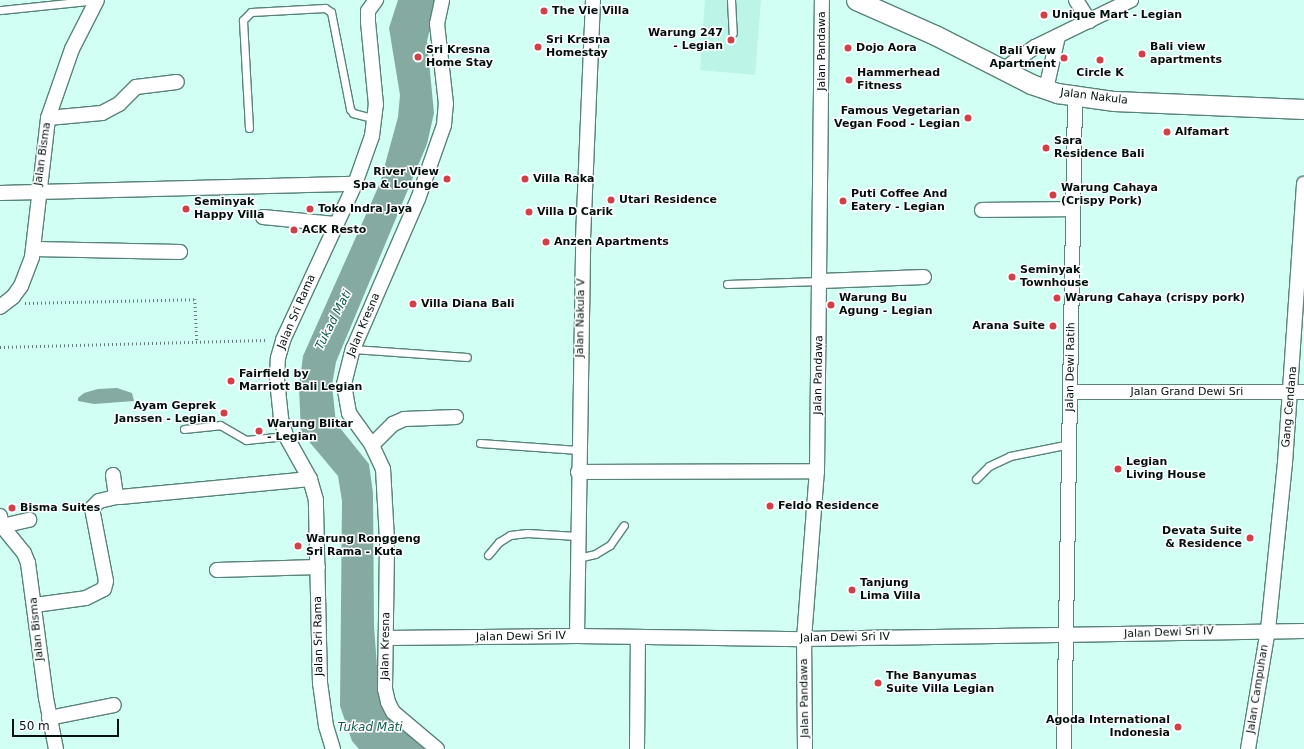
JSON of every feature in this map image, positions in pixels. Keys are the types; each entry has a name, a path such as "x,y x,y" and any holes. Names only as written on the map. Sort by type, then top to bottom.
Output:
{"main road":[{"name":"Jalan Nakula","path":"856,0 935,34 1003,70 1046,89 1075,97 1193,106 1304,109"}],"street":[{"name":"Jalan Bisma","path":"2,305 21,286 34,249 38,192 48,118 72,49 97,0"},
{"name":"Jalan Sri Rama","path":"333,749 326,726 320,683 316,500 310,479 286,436 281,418 277,382 278,358 283,340 335,224 355,184 375,119 376,105 368,11 376,0"},
{"name":"Jalan Kresna","path":"438,749 393,712 385,689 386,502 383,469 372,445 356,426 344,398 344,384 353,350 415,205 444,125 446,104 437,32 442,0"},
{"name":"Jalan Nakula V","path":"577,636 578,450 583,239 593,0"},
{"name":"Jalan Pandawa","path":"806,749 804,639 817,471 821,281 822,0"},
{"path":"1076,0 1089,21"},
{"path":"1003,70 1024,54 1131,0"},
{"path":"1046,89 1058,36"},
{"path":"48,118 102,113 120,104 136,87 177,82"},
{"name":"Jalan Dewi Ratih","path":"1064,749 1075,97"},
{"path":"0,193 355,184"},
{"name":"Gang Cendana","path":"1268,630 1298,392 1304,184"},
{"path":"982,210 1073,209"},
{"path":"263,217 335,224"},
{"path":"34,249 180,252"},
{"path":"821,281 924,277"},
{"name":"Jalan Grand Dewi Sri","path":"1070,392 1298,392"},
{"path":"372,445 393,424 404,419 456,417"},
{"path":"578,472 817,471"},
{"path":"113,475 116,497"},
{"path":"35,605 86,598 104,589 106,581 92,508 99,501 116,497 310,479"},
{"path":"1,521 29,520"},
{"name":"Jalan Bisma","path":"1,521 24,553 28,563 35,605 49,718 56,749"},
{"path":"217,570 318,567"},
{"name":"Jalan Dewi Sri IV","path":"386,638 577,636 804,639 1066,637 1268,630 1304,631"},
{"name":"Jalan Campuhan","path":"1248,749 1268,630"},
{"path":"637,749 638,637"},
{"path":"49,718 114,705"}],"lane":[{"path":"0,10 97,0"},
{"path":"732,0 733,33"},
{"path":"250,128 243,20 251,12 325,8 331,12 350,109 354,113 375,119"},
{"path":"726,284 821,281"},
{"path":"353,350 466,357"},
{"path":"184,429 220,425 246,440 286,436"},
{"path":"480,443 578,450"},
{"path":"976,480 989,466 1010,456 1070,444"},
{"path":"577,558 595,554 610,545 624,525"},
{"path":"488,556 499,542 510,535 526,533 577,536"}],"path":[{"path":"2,305 196,299 197,342"},
{"path":"0,348 283,340"}],"shaded area":[{"path":"705,0 761,0 755,75 700,70"}],"water":[{"name":"Tukad Mati","path":"398,0 437,0 427,41 434,113 427,144 336,362 332,385 336,423 369,464 373,493 374,626 379,694 392,724 430,749 359,749 352,741 340,706 342,501 338,476 301,432 299,388 303,356 380,183 398,117 400,95 389,28"},
{"path":"117,388 132,393 134,401 94,404 78,401 78,398 84,393 98,389"}],"place":[{"name":"The Vie Villa","path":"544,11"},
{"name":"Unique Mart - Legian","path":"1044,15"},
{"name":"Warung 247 - Legian","path":"731,40"},
{"name":"Sri Kresna Homestay","path":"538,47"},
{"name":"Dojo Aora","path":"848,48"},
{"name":"Bali view apartments","path":"1142,54"},
{"name":"Sri Kresna Home Stay","path":"418,57"},
{"name":"Bali View Apartment","path":"1064,58"},
{"name":"Circle K","path":"1100,60"},
{"name":"Hammerhead Fitness","path":"849,80"},
{"name":"Famous Vegetarian Vegan Food - Legian","path":"968,118"},
{"name":"Alfamart","path":"1167,132"},
{"name":"Sara Residence Bali","path":"1046,148"},
{"name":"River View Spa & Lounge","path":"447,179"},
{"name":"Villa Raka","path":"525,179"},
{"name":"Warung Cahaya (Crispy Pork)","path":"1053,195"},
{"name":"Utari Residence","path":"611,200"},
{"name":"Puti Coffee And Eatery - Legian","path":"843,201"},
{"name":"Seminyak Happy Villa","path":"186,209"},
{"name":"Toko Indra Jaya","path":"310,209"},
{"name":"Villa D Carik","path":"529,212"},
{"name":"ACK Resto","path":"294,230"},
{"name":"Anzen Apartments","path":"546,242"},
{"name":"Seminyak Townhouse","path":"1012,277"},
{"name":"Warung Cahaya (crispy pork)","path":"1057,298"},
{"name":"Villa Diana Bali","path":"413,304"},
{"name":"Warung Bu Agung - Legian","path":"831,305"},
{"name":"Arana Suite","path":"1053,326"},
{"name":"Fairfield by Marriott Bali Legian","path":"231,381"},
{"name":"Ayam Geprek Janssen - Legian","path":"224,413"},
{"name":"Warung Blitar - Legian","path":"259,431"},
{"name":"Legian Living House","path":"1118,469"},
{"name":"Feldo Residence","path":"770,506"},
{"name":"Bisma Suites","path":"12,508"},
{"name":"Devata Suite & Residence","path":"1250,538"},
{"name":"Warung Ronggeng Sri Rama - Kuta","path":"298,546"},
{"name":"Tanjung Lima Villa","path":"852,590"},
{"name":"The Banyumas Suite Villa Legian","path":"878,683"},
{"name":"Agoda International Indonesia","path":"1178,727"}]}
